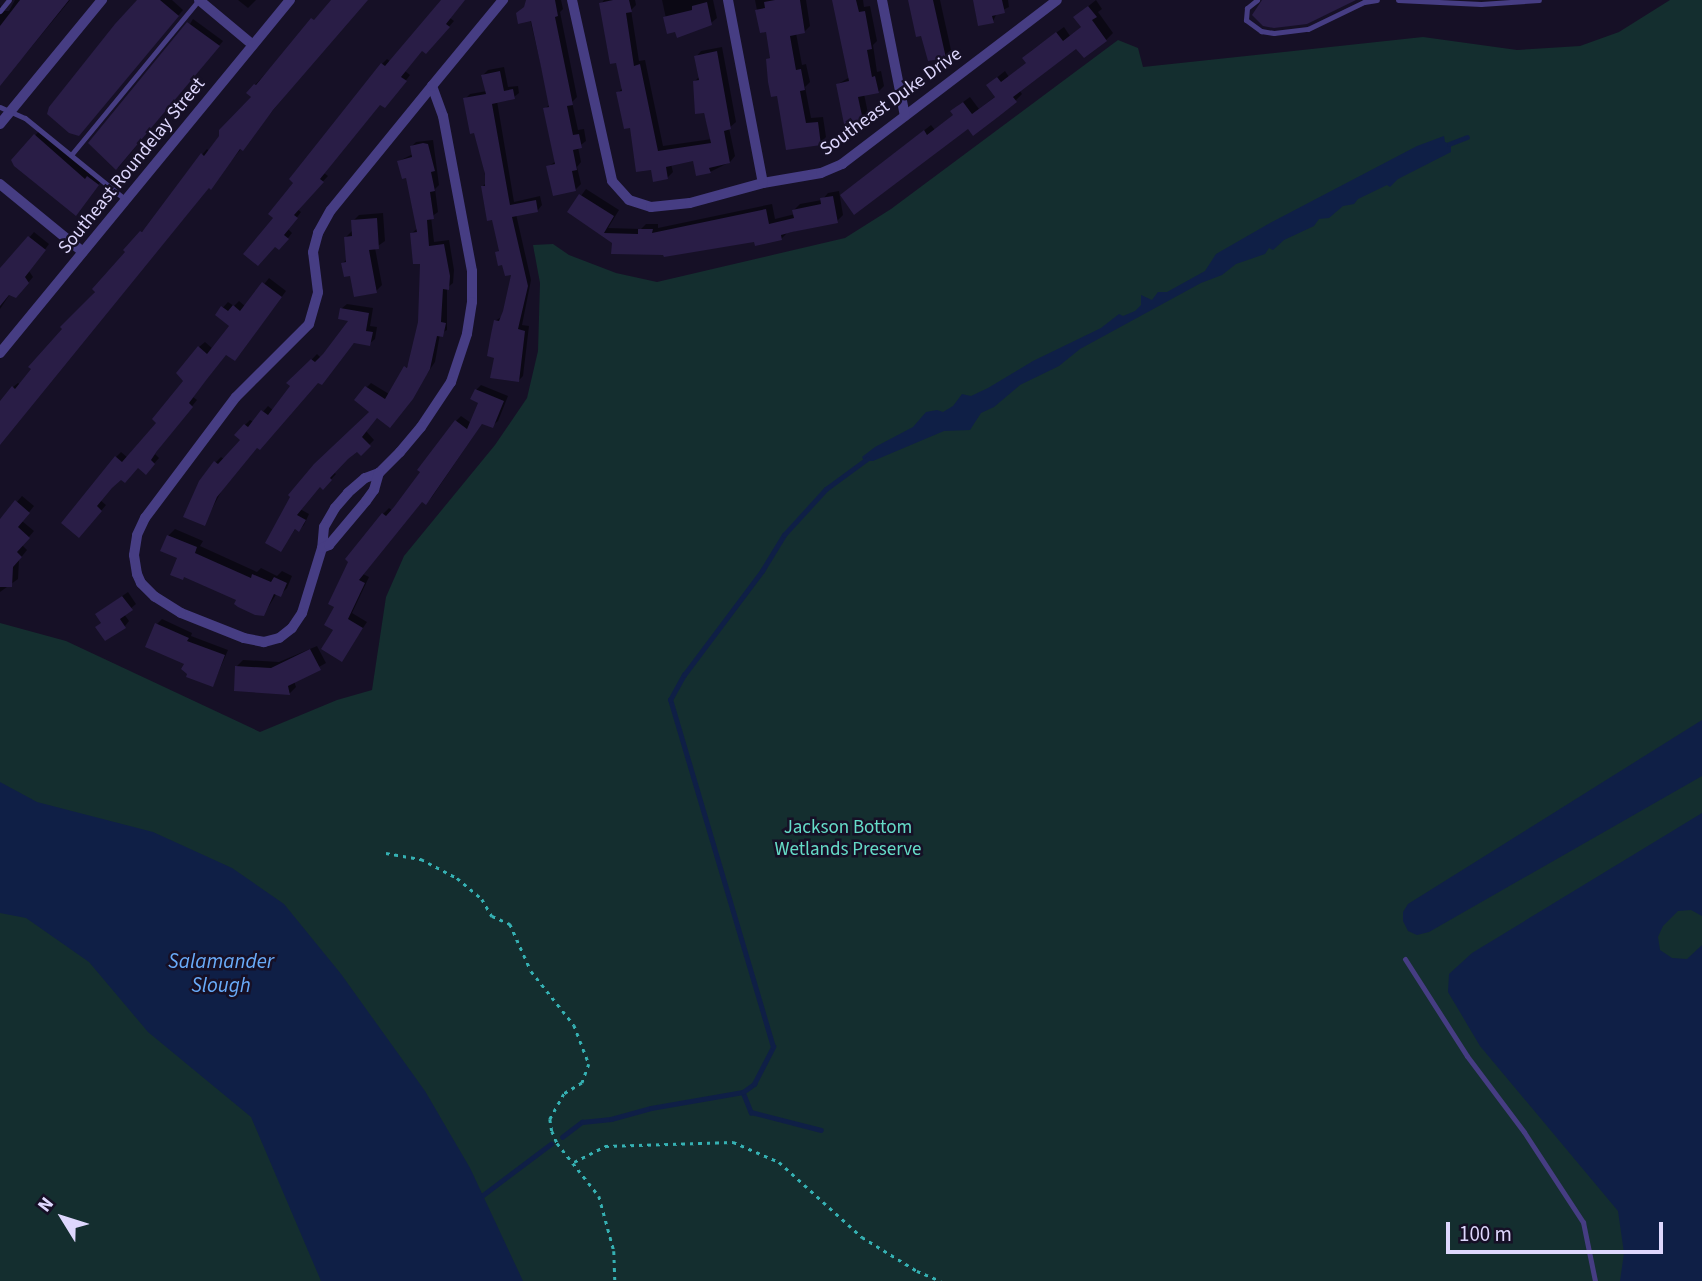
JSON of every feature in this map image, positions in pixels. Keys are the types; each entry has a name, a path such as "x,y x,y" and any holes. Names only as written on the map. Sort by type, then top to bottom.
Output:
{"street":[{"path":"0,124 5,109 102,0"},
{"path":"199,0 253,45"},
{"name":"Southeast Roundelay Street","path":"0,354 290,0"},
{"path":"432,86 443,116 469,258 472,302 464,345 451,383 421,427 379,473 365,478 335,508 324,527 322,548 302,614 292,628 279,638 264,642 244,638 181,613 141,583 134,562 137,536 145,519 192,451 236,397 309,324 318,292 313,252 318,233 331,210 432,86 503,0"},
{"name":"Southeast Duke Drive","path":"572,0 607,164 619,192 640,206 651,207 690,203 763,183 832,169 1057,0"},
{"path":"728,0 763,183"},
{"path":"882,0 905,116"},
{"path":"1036,0 1038,13"},
{"path":"0,184 83,252"},
{"path":"322,548 338,535 366,501 378,481 379,473"}],"lane":[{"path":"0,11 9,0"},
{"path":"71,155 199,0"},
{"path":"1257,0 1247,8 1246,20 1261,31 1274,33 1308,29 1364,2 1377,0"},
{"path":"1398,0 1481,4 1539,0"},
{"path":"5,109 24,118 126,200"},
{"path":"1405,959 1467,1056 1524,1132 1583,1222 1595,1281"}],"path":[{"path":"386,853 421,859 457,878 481,899 492,916 510,924 531,971 574,1025 589,1064 582,1083 564,1094 550,1119 557,1143 599,1196 606,1211 614,1251 615,1281"},
{"path":"572,1163 605,1146 733,1142 779,1162 862,1237 907,1265 941,1281"}],"green space":[{"name":"Jackson Bottom Wetlands Preserve","path":"1670,0 1702,0 1702,1281 0,1281 0,623 66,641 260,732 337,700 372,690 386,597 404,556 495,445 527,398 538,351 540,283 533,245 553,244 569,255 616,273 657,282 845,238 891,209 1118,40 1138,48 1143,67 1423,37 1517,50 1580,46 1619,32"}],"water":[{"path":"1444,136 1445,142 1451,144 1451,152 1398,179 1390,187 1387,185 1358,199 1354,204 1343,206 1329,218 1319,219 1314,226 1284,240 1273,250 1269,248 1265,254 1236,264 1222,275 1201,283 1080,349 1059,366 1020,385 994,407 981,413 970,430 944,431 873,461 864,461 862,457 913,427 926,412 943,412 953,406 962,394 971,396 988,388 1033,361 1101,328 1119,314 1123,316 1135,311 1141,305 1141,295 1152,300 1158,292 1167,292 1205,271 1216,254 1270,223 1417,146"},
{"path":"1702,720 1702,776 1429,932 1417,935 1408,931 1403,921 1403,912 1408,904"},
{"name":"Salamander Slough","path":"0,782 37,802 153,832 232,868 284,904 341,974 425,1091 470,1168 523,1281 321,1281 251,1117 148,1032 89,962 26,918 0,913"},
{"path":"1702,813 1702,916 1691,910 1678,911 1663,926 1658,937 1660,950 1672,958 1687,959 1702,945 1702,1281 1620,1281 1624,1253 1618,1211 1480,1046 1448,992 1449,974 1472,953"}],"building":[{"path":"20,0 69,0 0,86 0,26"},
{"path":"137,0 160,0 179,16 79,136 69,133 47,114 49,107"},
{"path":"331,0 368,0 273,110 243,151 240,149 211,190 209,188 0,445 0,401 12,386 15,389 31,369 28,367 62,329 60,327 95,292 92,289 125,252 123,250 140,231 142,232 201,153 204,156 219,136 219,130 251,97 246,93 256,85 311,18 314,20"},
{"path":"441,0 465,0 446,24 450,27 426,54 422,51 401,77 407,81 385,108 380,105 320,179 324,182 294,215 298,218 284,235 289,239 279,250 275,247 258,266 243,254 273,218 268,214 293,183 289,179 381,63 385,66"},
{"path":"526,0 555,0 558,16 555,17 573,105 567,106 573,135 579,134 582,148 573,150 577,170 572,171 576,191 553,196 546,166 555,164 543,108 549,107 541,67 531,21 518,24 516,13 524,7"},
{"path":"629,0 632,12 626,13 634,66 640,64 658,151 711,143 704,113 695,114 693,81 699,80 694,56 717,51 731,129 724,131 730,163 709,168 711,173 696,176 693,161 666,167 668,179 653,182 651,170 636,172 630,128 624,129 616,92 622,91 616,63 610,64 599,3"},
{"path":"800,0 805,33 790,36 796,70 801,69 805,90 800,91 806,123 818,122 821,145 786,150 777,96 771,97 768,82 766,59 770,58 766,32 760,33 755,10 765,8 764,2"},
{"path":"832,0 856,0 859,12 865,11 872,49 867,50 872,77 875,76 879,93 858,97 864,125 845,129 836,84 849,81"},
{"path":"908,0 933,0 946,58 928,61 921,36 916,37"},
{"path":"973,0 1002,0 1005,13 992,16 994,23 978,26"},
{"path":"1262,0 1356,0 1307,24 1274,28 1263,26 1252,15"},
{"path":"707,2 712,25 677,38 675,32 667,34 663,17 692,10 692,6"},
{"path":"1088,6 1097,17 1092,20 1107,41 1084,58 1076,49 1013,97 1017,102 973,136 968,129 854,215 840,195 924,130 927,135 953,115 950,111 963,102 972,114 995,97 986,85 997,77 1001,82 1026,63 1022,58 1056,32 1063,41 1081,27 1073,17"},
{"path":"187,22 220,46 116,170 88,143"},
{"path":"500,71 504,91 513,89 515,99 492,104 510,205 536,200 538,212 512,217 528,286 518,329 525,331 519,382 490,378 494,358 487,356 491,334 494,320 499,321 503,311 511,275 505,276 502,265 498,266 495,252 499,251 492,220 487,221 481,186 485,186 485,174 474,133 470,134 463,98 486,94 481,75"},
{"path":"34,134 85,179 87,176 99,185 76,216 14,166 11,160"},
{"path":"428,144 435,171 431,172 435,191 430,192 434,219 427,220 429,246 444,244 450,276 449,290 443,289 441,322 446,323 443,337 437,336 430,369 413,399 390,428 377,418 362,437 371,446 361,456 357,452 348,459 323,490 320,487 297,515 306,520 299,532 295,529 281,552 265,543 290,497 288,495 314,464 369,412 354,400 365,386 385,399 404,366 407,368 418,322 420,264 413,264 410,233 417,232 406,178 402,179 397,161 412,157 410,146"},
{"path":"579,194 614,216 604,233 638,234 638,229 653,229 652,233 766,209 769,224 794,218 792,210 821,204 820,198 833,196 838,223 781,235 782,240 755,246 754,242 664,257 611,254 612,243 567,212"},
{"path":"377,218 379,249 369,250 377,293 354,297 350,276 344,277 341,263 346,262 344,237 352,236 351,220"},
{"path":"28,236 46,250 25,277 29,283 16,298 9,295 0,306 0,268"},
{"path":"262,282 282,297 235,361 226,355 207,379 189,403 193,407 151,460 155,464 146,475 138,468 125,483 121,480 112,488 97,506 102,511 79,538 61,523 115,456 122,462 156,423 152,419 183,381 176,373 198,346 207,354 229,326 215,315 221,306 228,311 233,305 240,311"},
{"path":"340,308 369,313 366,331 373,332 370,346 354,343 322,385 318,383 260,450 257,448 217,497 205,526 183,517 199,481 214,461 218,464 240,440 234,435 244,424 248,427 261,410 268,415 290,386 286,383 311,359 315,362 323,354 348,321 338,319"},
{"path":"475,389 504,401 493,428 482,424 426,505 422,502 359,580 365,583 348,619 363,628 342,662 321,649 333,630 324,625 334,607 328,604 348,562 345,559 382,513 386,516 394,507 420,472 417,470 455,420 467,429 478,403 470,399"},
{"path":"15,500 30,513 18,527 30,538 17,552 22,557 13,567 12,587 0,587 0,519"},
{"path":"167,535 197,547 195,553 251,578 252,574 271,582 274,577 287,583 281,597 274,594 264,616 255,615 234,604 236,600 184,577 183,580 170,575 177,558 160,551"},
{"path":"122,596 133,610 120,619 126,628 105,641 95,627 101,623 95,614"},
{"path":"155,623 189,638 187,641 225,655 213,687 186,677 187,674 181,669 184,664 145,647"},
{"path":"310,649 321,670 288,686 290,695 234,691 235,666 271,668"}],"waterway":[{"path":"1449,144 1467,137"},
{"path":"562,1137 582,1122 611,1119 651,1108 743,1092 754,1084 773,1047 670,700 684,675 762,571 784,535 826,489 867,459"},
{"path":"743,1092 751,1112 821,1130"},
{"path":"483,1195 551,1144"}]}
